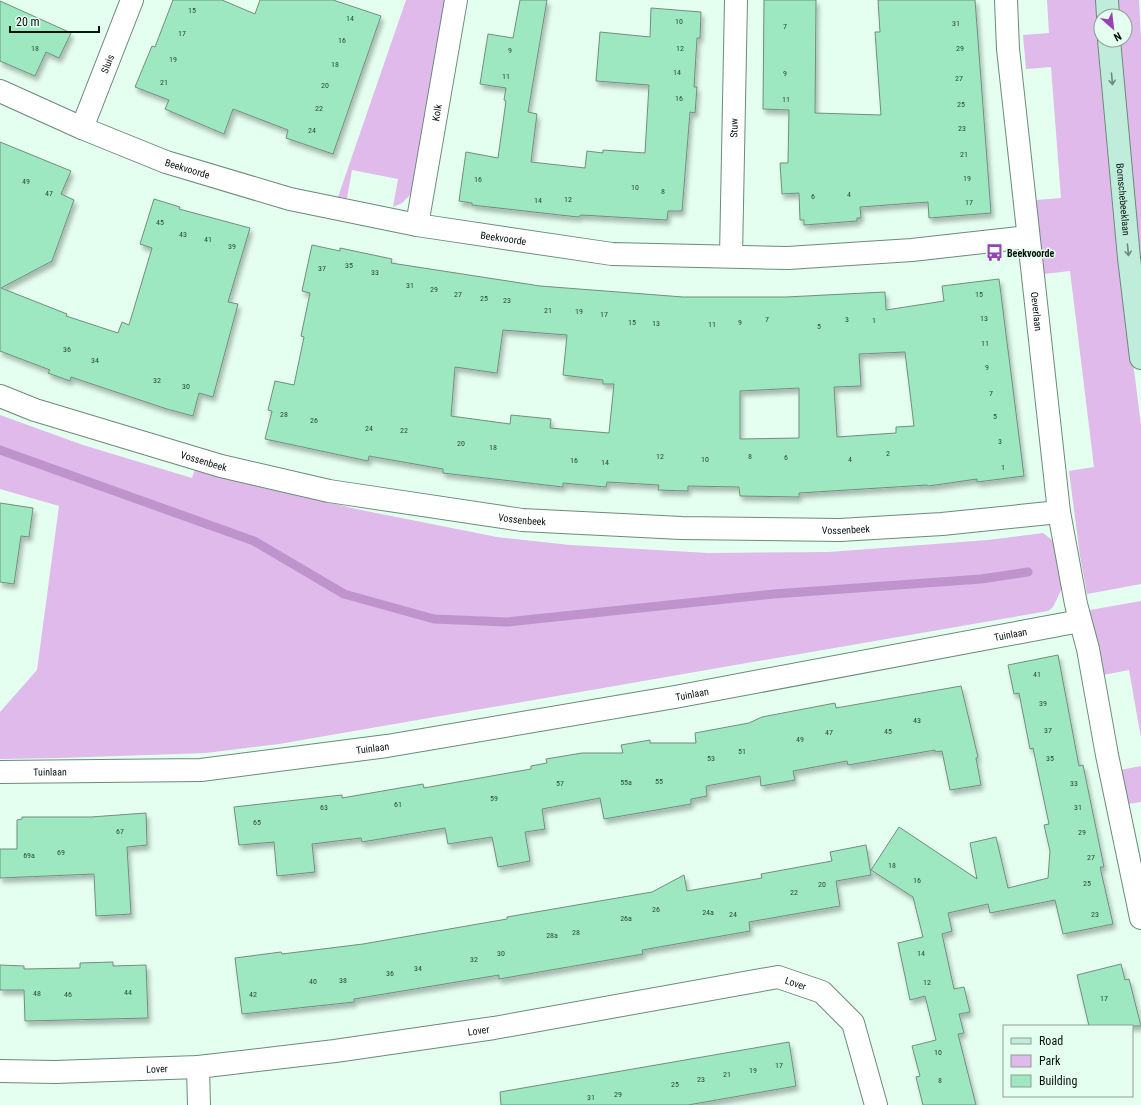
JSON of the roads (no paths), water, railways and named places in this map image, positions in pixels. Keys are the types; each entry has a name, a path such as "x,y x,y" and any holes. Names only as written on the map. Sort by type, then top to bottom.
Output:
{"street":[{"name":"Sluis","path":"82,128 132,0"},
{"name":"Kolk","path":"417,225 456,0"},
{"name":"Stuw","path":"731,256 736,0"},
{"name":"Oeverlaan","path":"1006,0 1008,49 1059,512 1080,621"},
{"name":"Bornschebeeklaan","path":"1110,48 1128,250 1141,358"},
{"name":"Beekvoorde","path":"0,92 82,128 166,162 290,199 417,225 612,254 788,258 894,252 1028,237"},
{"name":"Vossenbeek","path":"0,396 35,410 221,466 328,491 522,520 681,528 840,530 942,524 1059,512"},
{"name":"Tuinlaan","path":"0,772 201,770 387,746 675,697 1080,621"},
{"path":"1080,621 1088,649 1107,755 1141,918"},
{"name":"Lover","path":"0,1071 55,1072 198,1067 335,1051 487,1029 778,976 822,992 853,1023 876,1105"},
{"path":"198,1067 199,1105"}],"waterway":[{"path":"0,450 254,541 344,594 434,619 507,622 774,594 981,579 1028,572"}],"place":[{"name":"Beekvoorde","path":"994,253"}]}
